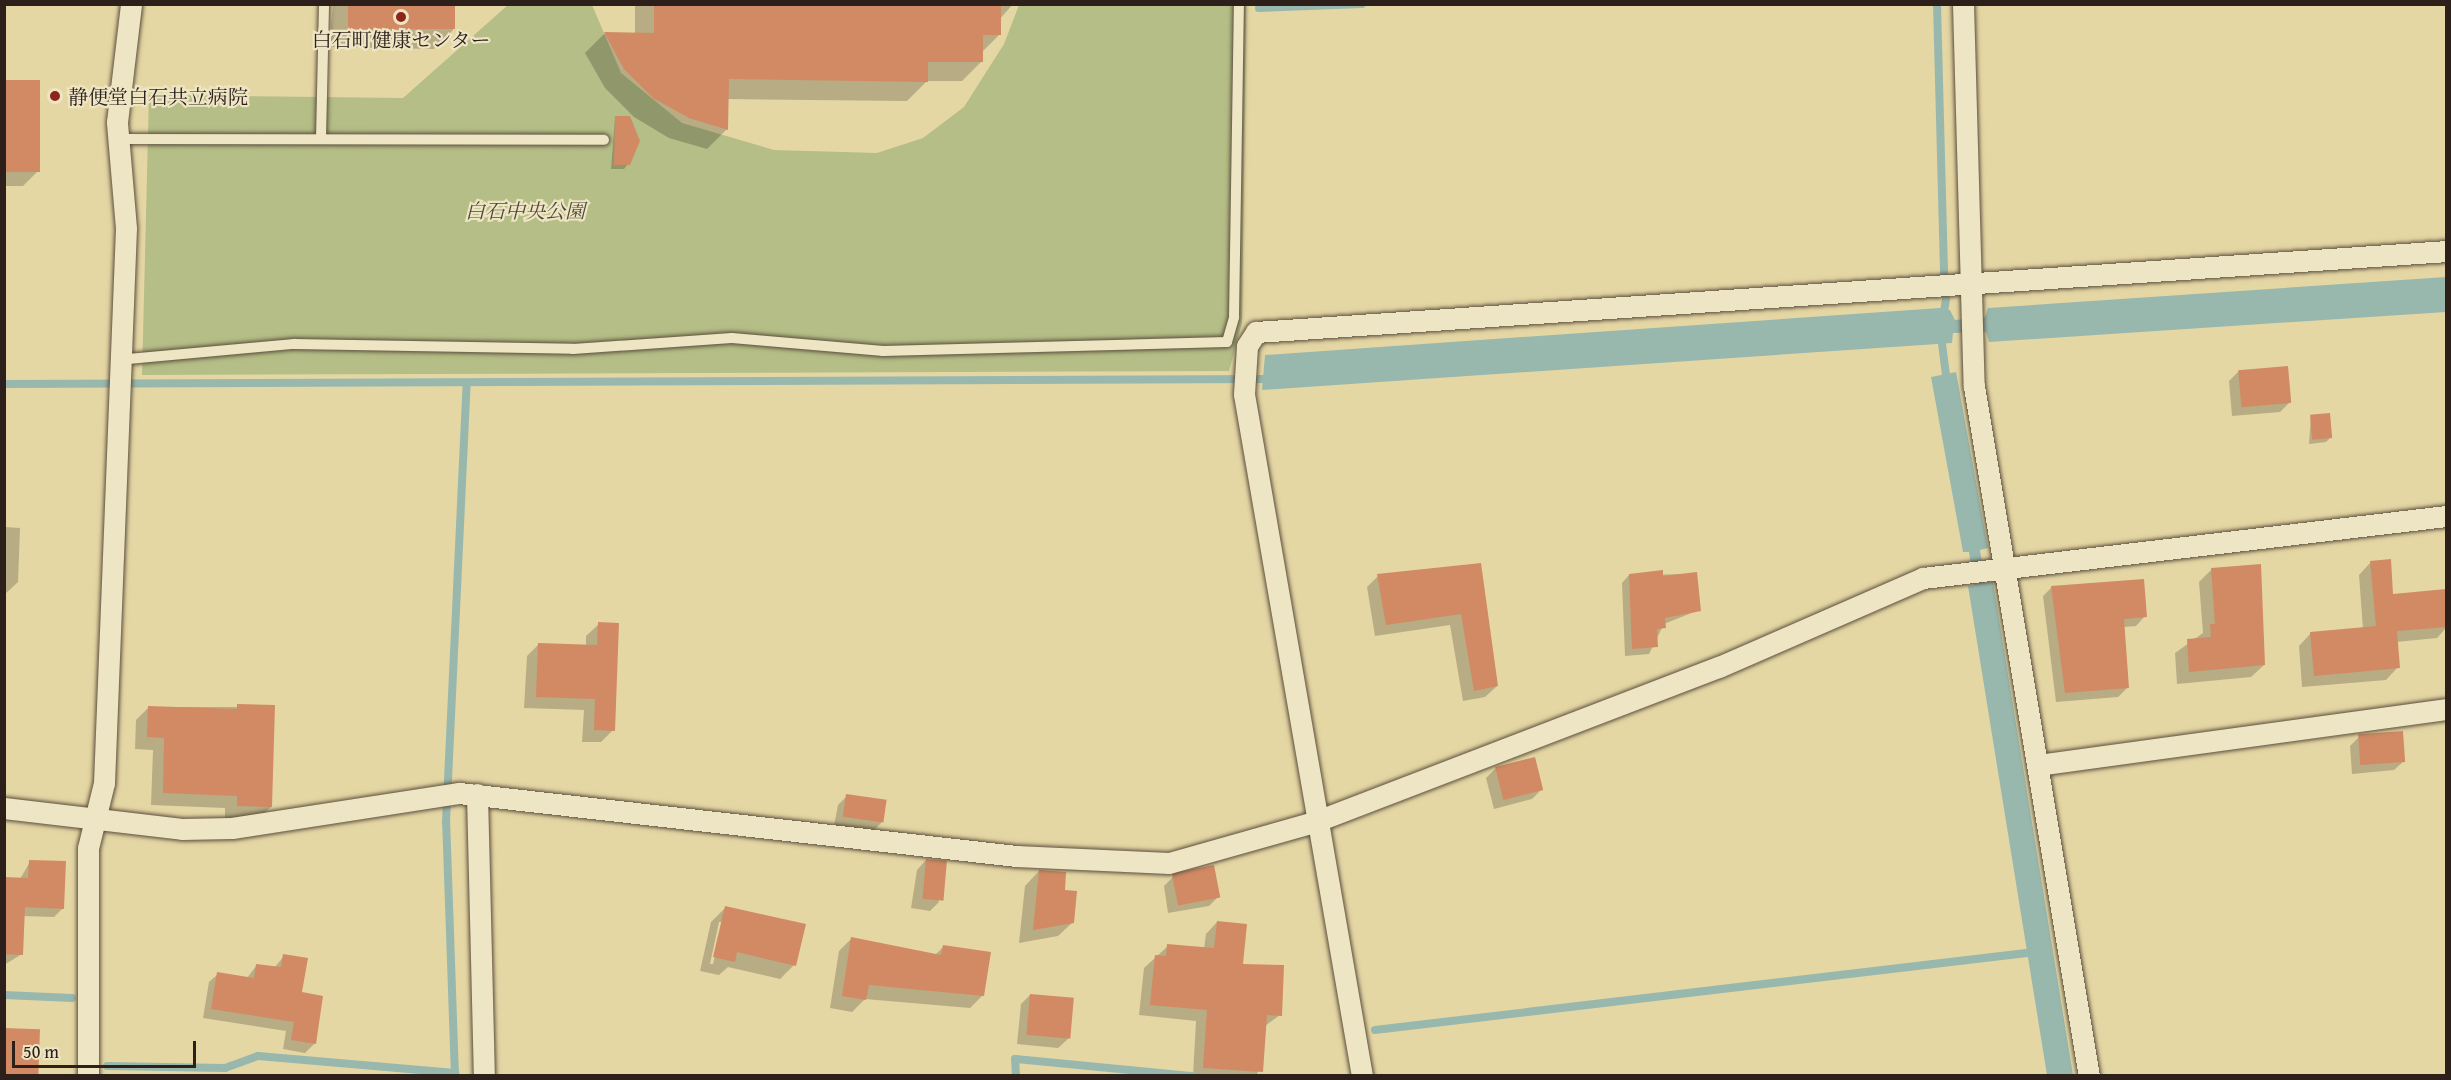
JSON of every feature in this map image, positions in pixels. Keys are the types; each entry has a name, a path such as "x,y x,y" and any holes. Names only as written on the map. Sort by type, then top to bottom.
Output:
{"street":[{"path":"88,1076 88,848 104,783 117,360 126,228 116,158 131,4"},
{"path":"1963,4 1969,314 1987,567 2038,765 2089,1076"},
{"path":"1362,1076 1244,394 1243,366 1256,332 2446,250"},
{"path":"4,808 182,829 232,828 458,794 1136,865 1254,843 1317,821 1719,667 1923,578 1987,567 2446,516"},
{"path":"2038,765 2446,709"},
{"path":"458,794 484,1076"}],"lane":[{"path":"321,138 324,4"},
{"path":"117,360 294,344 573,349 732,338 884,351 1227,342 1234,317 1239,4"},
{"path":"119,138 604,140"}],"green space":[{"name":"白石中央公園","path":"508,5 592,5 621,73 682,123 774,150 877,153 923,138 964,107 1004,44 1019,5 1246,5 1242,323 1229,371 142,375 149,95 403,98"}],"water":[{"path":"2446,277 2446,312 1989,342 1986,332 1953,333 1952,343 1262,390 1265,355 1940,308 1950,310 1955,320 1985,317 1988,308"},
{"path":"1956,372 1988,548 1980,550 1985,583 1993,582 2073,1075 2047,1075 1968,586 1974,585 1969,552 1963,552 1931,377"}],"building":[{"name":"白石町健康センター","path":"348,4 455,4 455,29 348,29"},
{"path":"654,4 1001,4 1001,35 983,35 983,62 928,62 928,82 729,79 728,130 689,118 653,98 624,69 604,32 654,33"},
{"path":"4,80 40,80 40,172 4,172"},
{"path":"615,116 630,116 640,141 630,165 614,165"},
{"path":"2288,366 2291,403 2241,407 2238,370"},
{"path":"2330,413 2332,438 2312,440 2310,415"},
{"path":"2391,559 2393,594 2446,589 2446,627 2397,631 2400,668 2314,676 2310,632 2376,626 2370,561"},
{"path":"1481,563 1498,686 1474,691 1461,614 1386,625 1377,574"},
{"path":"2261,564 2265,665 2189,672 2187,639 2211,637 2210,624 2215,624 2211,568"},
{"path":"1663,570 1663,576 1697,572 1701,611 1665,618 1666,628 1657,629 1658,647 1632,649 1629,574"},
{"path":"2144,579 2147,617 2124,619 2129,688 2065,693 2051,586"},
{"path":"598,622 619,623 615,731 594,730 595,699 536,697 538,643 597,645"},
{"path":"237,704 275,705 272,807 237,806 237,796 163,793 164,738 147,737 148,706 237,709"},
{"path":"2403,731 2405,762 2360,765 2358,734"},
{"path":"1535,757 1543,790 1503,800 1495,767"},
{"path":"846,794 887,800 883,822 843,817"},
{"path":"926,859 947,861 943,901 923,899"},
{"path":"29,860 66,861 64,909 25,907 23,955 4,954 4,877 28,878"},
{"path":"1214,865 1220,897 1178,906 1172,873"},
{"path":"1039,870 1066,872 1065,890 1077,891 1074,923 1033,930"},
{"path":"725,906 806,924 796,966 737,952 735,962 713,957"},
{"path":"1217,921 1247,924 1243,964 1284,965 1282,1016 1267,1015 1263,1072 1203,1068 1207,1010 1150,1005 1155,955 1166,956 1167,944 1214,948"},
{"path":"851,937 941,955 943,945 991,952 984,996 869,985 866,1000 842,996"},
{"path":"283,954 308,958 302,992 323,996 316,1044 291,1040 294,1022 211,1009 217,972 254,978 256,964 281,967"},
{"path":"1030,994 1074,998 1070,1039 1026,1035"},
{"path":"4,1028 40,1029 38,1076 4,1076"}],"waterway":[{"path":"1259,8 1362,4"},
{"path":"1937,4 1944,273"},
{"path":"1943,318 1946,299"},
{"path":"1941,336 1947,383"},
{"path":"4,384 1272,379"},
{"path":"455,1076 446,822 467,384"},
{"path":"1375,1030 2035,952"},
{"path":"4,995 72,998"},
{"path":"107,1066 225,1068 258,1056 455,1073"},
{"path":"1016,1076 1015,1059 1193,1076"}],"place":[{"name":"白石町健康センター","path":"401,17"},
{"name":"静便堂白石共立病院","path":"55,96"}]}
